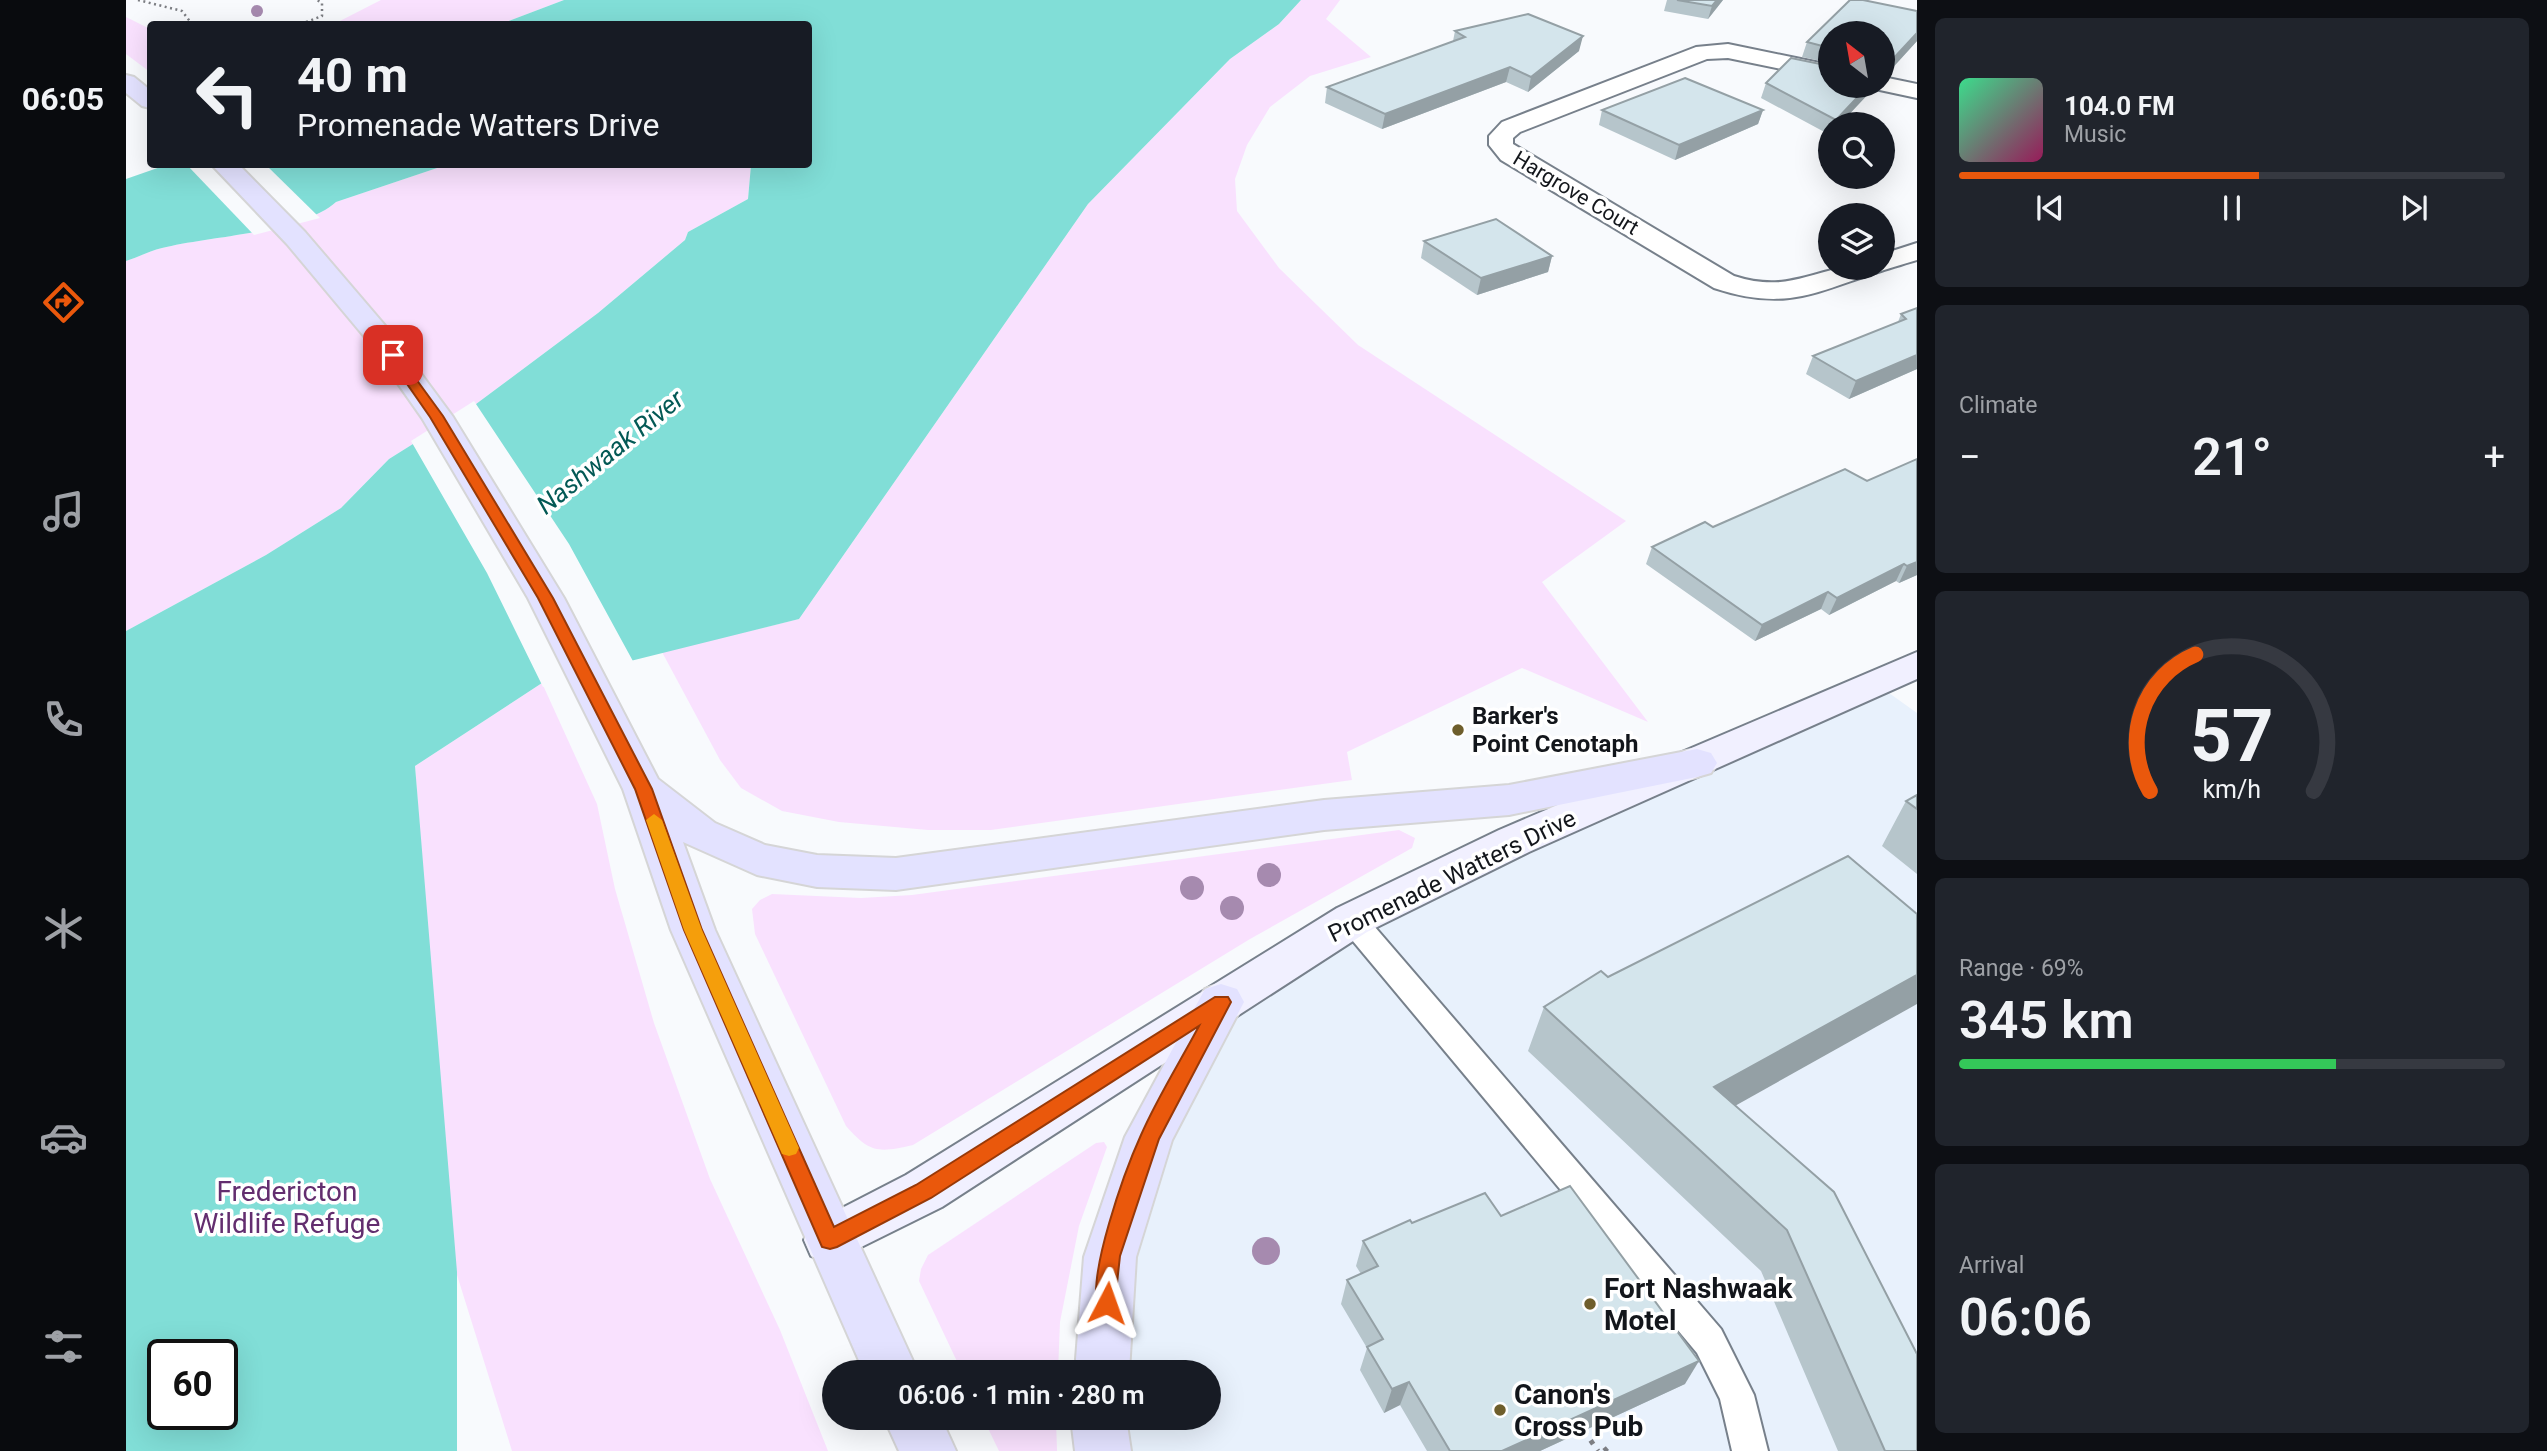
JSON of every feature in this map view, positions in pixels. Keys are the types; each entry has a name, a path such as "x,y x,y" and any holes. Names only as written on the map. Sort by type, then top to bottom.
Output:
{"main road":[{"path":"126,82 147,99"},
{"path":"227,168 296,238 378,335 437,416 546,598 643,789 693,930 885,1360"},
{"name":"Promenade Watters Drive","path":"830,1240 924,1191 1352,920 1514,841 1917,664"},
{"path":"643,789 700,834 757,859 817,871 896,874 1324,815 1509,800 1697,762"},
{"path":"1103,1360 1110,1256 1149,1138 1221,1002"},
{"path":"918,1430 928,1451"},
{"path":"1100,1430 1102,1451"}],"street":[{"name":"Hargrove Court","path":"1818,70 1728,51 1704,52 1511,127 1501,136 1501,145 1510,155 1724,282 1746,291 1770,295 1792,293 1831,280"},
{"path":"1895,86 1917,91"},
{"path":"1895,258 1917,251"}],"lane":[{"path":"1352,920 1709,1341 1737,1395 1750,1451"}],"path":[{"path":"138,0 182,11 190,21"},
{"path":"309,21 322,16 322,3 317,0"},
{"path":"1584,1431 1598,1451"},
{"path":"1604,1451 1611,1445"}],"shaded area":[{"path":"1875,683 1917,713 1917,1451 1103,1451 1100,1430 1221,1430 1221,1360 1103,1360 1110,1257 1221,1002"}],"green space":[{"path":"381,0 564,0 509,21 340,21"},
{"path":"1301,0 1340,0 1326,19 1371,57 1310,76 1270,107 1247,145 1235,179 1237,211 1279,268 1358,345 1626,521 1542,582 1648,722 1522,668 1347,752 1352,780 991,830 928,830 839,822 782,811 741,788 720,760 662,652 799,619 1088,204 1230,59 1279,24"},
{"path":"126,17 147,28 147,70 126,54"},
{"path":"437,168 751,168 748,199 688,232 685,240 598,313 472,407 389,459 341,508 266,555 126,631 126,261 162,248 301,221 336,202"},
{"name":"Fredericton Wildlife Refuge","path":"542,683 597,804 615,889 654,1023 710,1179 780,1330 828,1451 512,1451 457,1275 457,1451 126,1451 126,965 440,1097 415,766"},
{"path":"1399,830 1415,838 1412,848 1250,939 913,1145 891,1149 875,1149 869,1146 846,1126 755,934 752,909 760,900 772,894 861,898 912,895"},
{"path":"1104,1142 1107,1147 1079,1226 1060,1322 1058,1360 956,1360 919,1281 928,1255 1096,1143"},
{"path":"989,1430 1056,1430 1057,1451 999,1451"}],"water":[{"name":"Nashwaak River","path":"564,0 1301,0 1279,24 1230,59 1088,204 799,619 542,683 415,766 457,1272 457,1451 126,1451 126,631 266,555 341,508 389,459 472,407 598,313 685,240 688,232 748,199 751,168 812,168 812,21 509,21"},
{"path":"158,168 437,168 336,202 301,221 162,248 126,261 126,179"}],"pier":[{"path":"190,168 269,168 320,218 254,235"},
{"path":"474,401 569,544 634,663 543,687 487,573 411,441"}],"building":[{"path":"1677,0 1717,0 1712,6"},
{"path":"1850,0 1863,0 1917,11 1917,33 1895,57 1895,21 1828,21"},
{"path":"1528,14 1583,36 1531,77 1510,67 1385,114 1327,87 1465,37 1455,31"},
{"path":"1818,31 1818,45 1807,42"},
{"path":"1791,58 1818,64 1818,98 1857,98 1844,112 1821,112 1766,83"},
{"path":"1685,78 1763,110 1679,145 1602,110"},
{"path":"1496,219 1552,256 1481,278 1424,241"},
{"path":"1917,308 1917,355 1856,381 1813,356 1906,319 1901,314"},
{"path":"1917,459 1917,562 1907,566 1904,564 1837,598 1828,592 1762,625 1652,547 1705,522 1713,527 1845,469 1867,481"},
{"path":"1917,795 1917,809 1906,801"},
{"path":"1848,856 1917,914 1917,975 1714,1087 1834,1192 1917,1354 1917,1451 1885,1451 1787,1230 1544,1007 1601,971 1608,977"},
{"path":"1570,1186 1699,1361 1502,1451 1450,1451 1409,1382 1392,1389 1367,1347 1383,1339 1347,1280 1378,1266 1363,1241 1410,1220 1412,1223 1485,1193 1501,1216"}],"slow traffic":[{"path":"654,820 693,930 789,1148"}],"place":[{"name":"Barker's Point Cenotaph","path":"1458,730"},
{"name":"Fort Nashwaak Motel","path":"1590,1304"},
{"name":"Canon's Cross Pub","path":"1500,1410"}],"route":[{"path":"393,355 437,416 546,598 643,789 693,930 830,1240 924,1191 1221,1002 1149,1138 1110,1256 1107,1303"}]}
